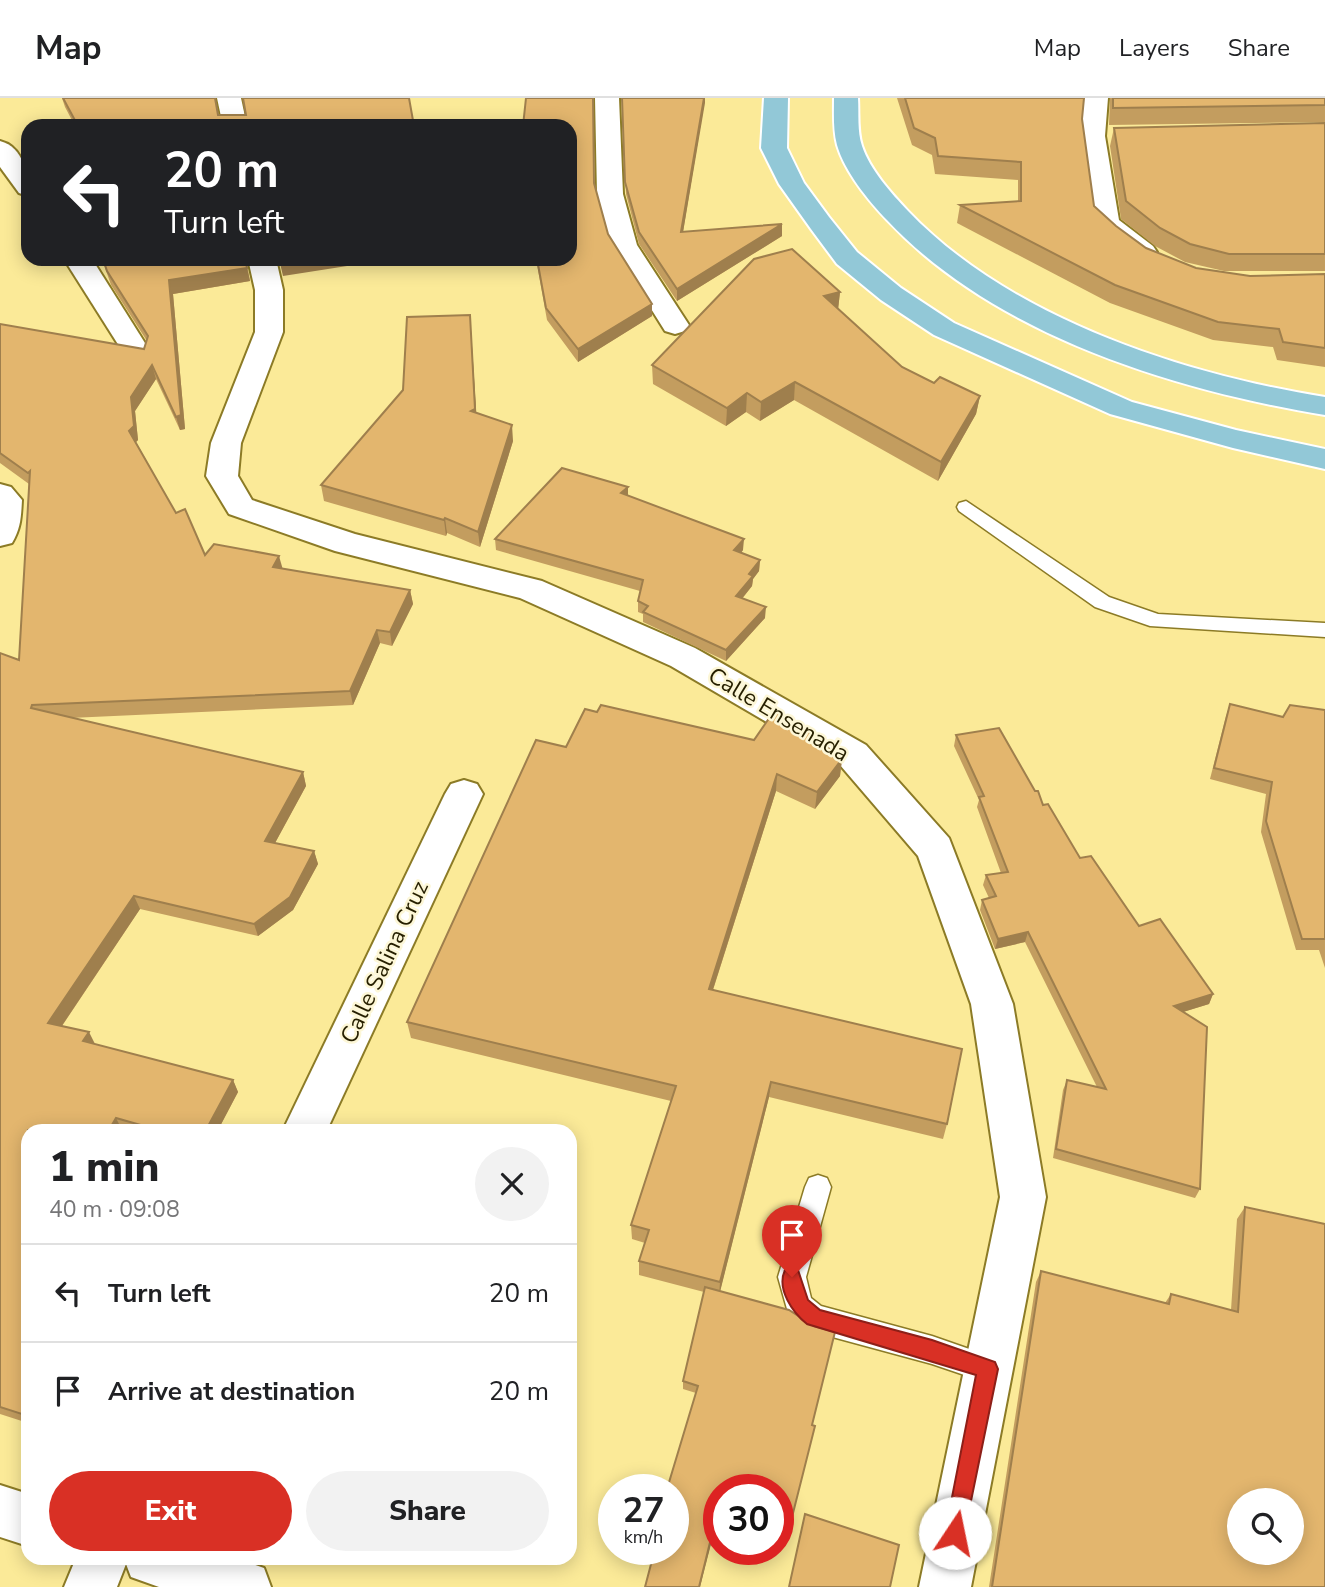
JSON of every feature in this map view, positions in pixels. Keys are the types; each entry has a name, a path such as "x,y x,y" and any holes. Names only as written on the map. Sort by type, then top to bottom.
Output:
{"main road":[{"path":"776,98 774,148 792,184 820,223 847,258 891,294 944,329 1121,408 1233,439 1325,459"},
{"path":"846,98 849,148 866,178 920,240 953,267 1064,328 1148,361 1232,389 1325,406"}],"street":[{"path":"229,98 234,119"},
{"path":"607,98 610,194 624,245 675,325"},
{"path":"1096,98 1093,136 1106,223 1158,263 1170,267"},
{"path":"1093,136 1120,135"},
{"path":"0,149 21,178"},
{"path":"82,266 136,351"},
{"name":"Calle Ensenada","path":"264,266 269,290 269,332 226,443 222,476 240,507 347,543 530,589 684,657 853,755 935,849 992,1004 1023,1197 945,1587"},
{"path":"0,494 6,500 5,524 0,534"},
{"name":"Calle Salina Cruz","path":"308,1124 464,793"},
{"path":"0,1511 21,1518"},
{"path":"90,1587 100,1565"},
{"path":"173,1565 245,1587"}],"lane":[{"path":"966,507 1102,602 1157,621 1325,630"},
{"path":"818,1187 792,1277 799,1306 814,1318 932,1350 988,1369"}],"building":[{"path":"63,98 215,98 218,115 246,115 243,98 409,98 413,119 74,119"},
{"path":"526,98 593,98 594,183 608,234 652,304 578,349 546,308 538,266 577,266 577,119 524,119"},
{"path":"622,98 704,98 681,232 782,224 677,289 639,232 625,182"},
{"path":"905,98 1084,98 1082,119 1094,206 1146,248 1196,268 1250,276 1325,274 1325,348 1283,342 1279,329 1218,322 1115,285 960,205 1021,201 1021,162 938,156 935,138 914,128"},
{"path":"1113,98 1325,98 1325,105 1113,108"},
{"path":"1325,123 1325,254 1229,254 1190,244 1160,228 1126,201 1114,128"},
{"path":"792,249 840,292 824,296 902,367 934,383 940,377 980,396 941,462 795,382 761,402 747,393 727,408 652,365 754,259"},
{"path":"105,266 247,266 169,280 181,415 176,417 152,365 131,397 134,426 129,431 176,513 185,509 205,555 214,544 279,556 273,567 410,590 390,632 377,630 350,691 32,705 31,708 303,772 265,841 314,851 290,897 254,924 134,896 48,1023 89,1032 83,1041 233,1080 209,1124 137,1124 116,1118 112,1124 21,1124 21,1414 0,1407 0,653 19,660 30,471 28,473 0,453 0,324 144,349 148,336"},
{"path":"470,315 475,409 471,411 512,425 478,532 445,518 444,520 321,485 403,390 407,317"},
{"path":"562,468 628,487 621,493 744,539 734,550 760,560 749,574 753,576 736,596 766,607 726,650 643,612 648,606 638,601 643,580 495,539"},
{"path":"1230,704 1283,717 1290,705 1325,710 1325,939 1302,939 1266,821 1272,782 1214,768"},
{"path":"601,705 754,740 774,711 806,730 842,759 817,792 777,774 709,989 962,1049 947,1124 771,1082 720,1282 639,1261 649,1230 631,1225 676,1086 407,1022 536,740 566,747 585,709 597,712"},
{"path":"999,728 1035,791 1038,791 1043,805 1048,804 1080,858 1091,856 1139,926 1160,919 1213,994 1174,1006 1207,1027 1200,1189 1056,1149 1067,1080 1106,1089 1028,932 998,939 982,900 996,896 986,875 1008,872 979,797 984,796 956,735"},
{"path":"1245,1207 1325,1224 1325,1587 992,1587 1041,1271 1169,1304 1171,1294 1238,1312"},
{"path":"705,1287 789,1310 814,1326 835,1332 794,1509 794,1474 703,1474 704,1565 699,1587 645,1587 651,1565 689,1565 689,1474 672,1474 698,1386 683,1381"},
{"path":"805,1514 899,1545 890,1587 789,1587"}],"route":[{"path":"792,1277 799,1306 814,1318 932,1350 988,1369 955,1533"}]}
